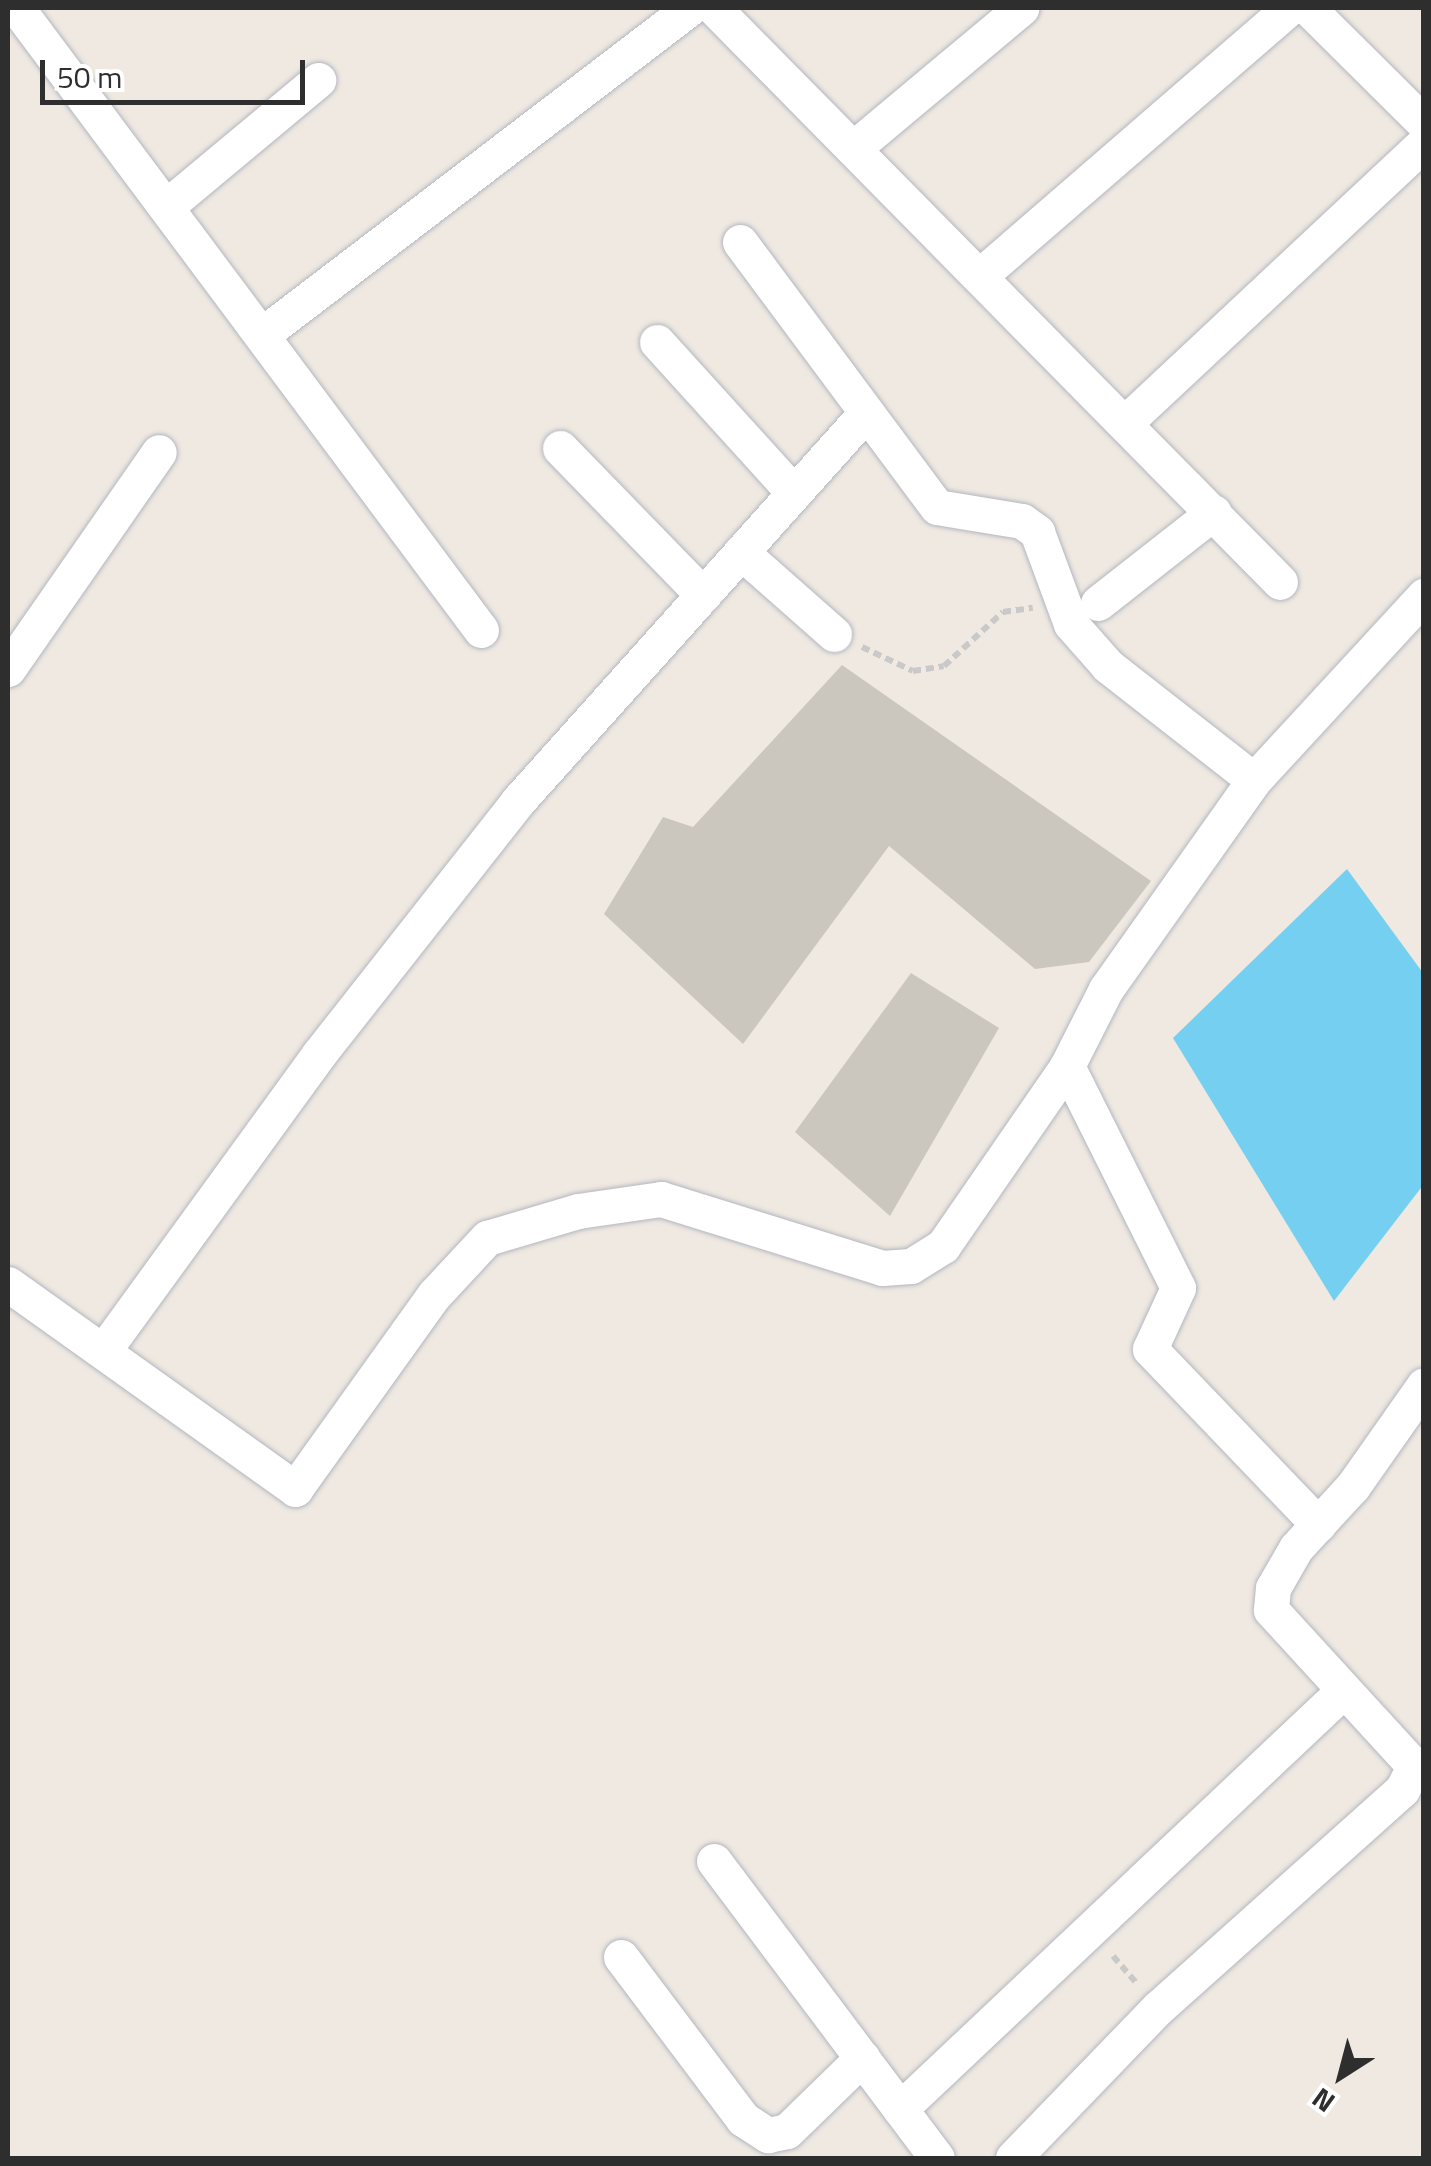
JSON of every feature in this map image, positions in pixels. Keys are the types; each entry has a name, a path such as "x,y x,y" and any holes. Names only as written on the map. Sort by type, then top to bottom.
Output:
{"street":[{"path":"17,8 264,333 481,630"},
{"path":"264,333 690,8"},
{"path":"714,8 1127,421 1280,582"},
{"path":"855,146 1021,8"},
{"path":"982,274 1289,8"},
{"path":"1308,8 1424,123"},
{"path":"167,206 318,80"},
{"path":"1127,421 1424,143"},
{"path":"740,242 936,508 1022,521 1037,532 1059,604 1108,666 1254,780"},
{"path":"657,342 794,493"},
{"path":"104,1350 319,1054 506,816 866,414"},
{"path":"560,448 703,595"},
{"path":"8,669 159,452"},
{"path":"1098,602 1214,512"},
{"path":"741,552 834,634"},
{"path":"8,1284 295,1489 434,1295 487,1238 578,1211 660,1200 882,1268 911,1266 943,1246 1067,1066 1106,989 1254,780 1424,596"},
{"path":"1067,1066 1178,1288 1150,1349 1318,1524"},
{"path":"1013,2158 1158,2008 1402,1790 1414,1766 1271,1610 1273,1588 1424,1385"},
{"path":"900,2109 1343,1691"},
{"path":"714,1862 937,2158"},
{"path":"621,1957 743,2119 768,2135 788,2131 862,2058"}],"path":[{"path":"834,634 913,671 944,666 1003,612 1059,604"},
{"path":"1090,1930 1158,2008"}],"water":[{"path":"1347,869 1423,973 1424,1184 1334,1301 1173,1038"}],"building":[{"path":"842,665 1151,881 1089,962 1035,969 889,846 743,1044 604,914 663,817 693,827"},
{"path":"911,973 999,1028 890,1216 795,1132"}]}
